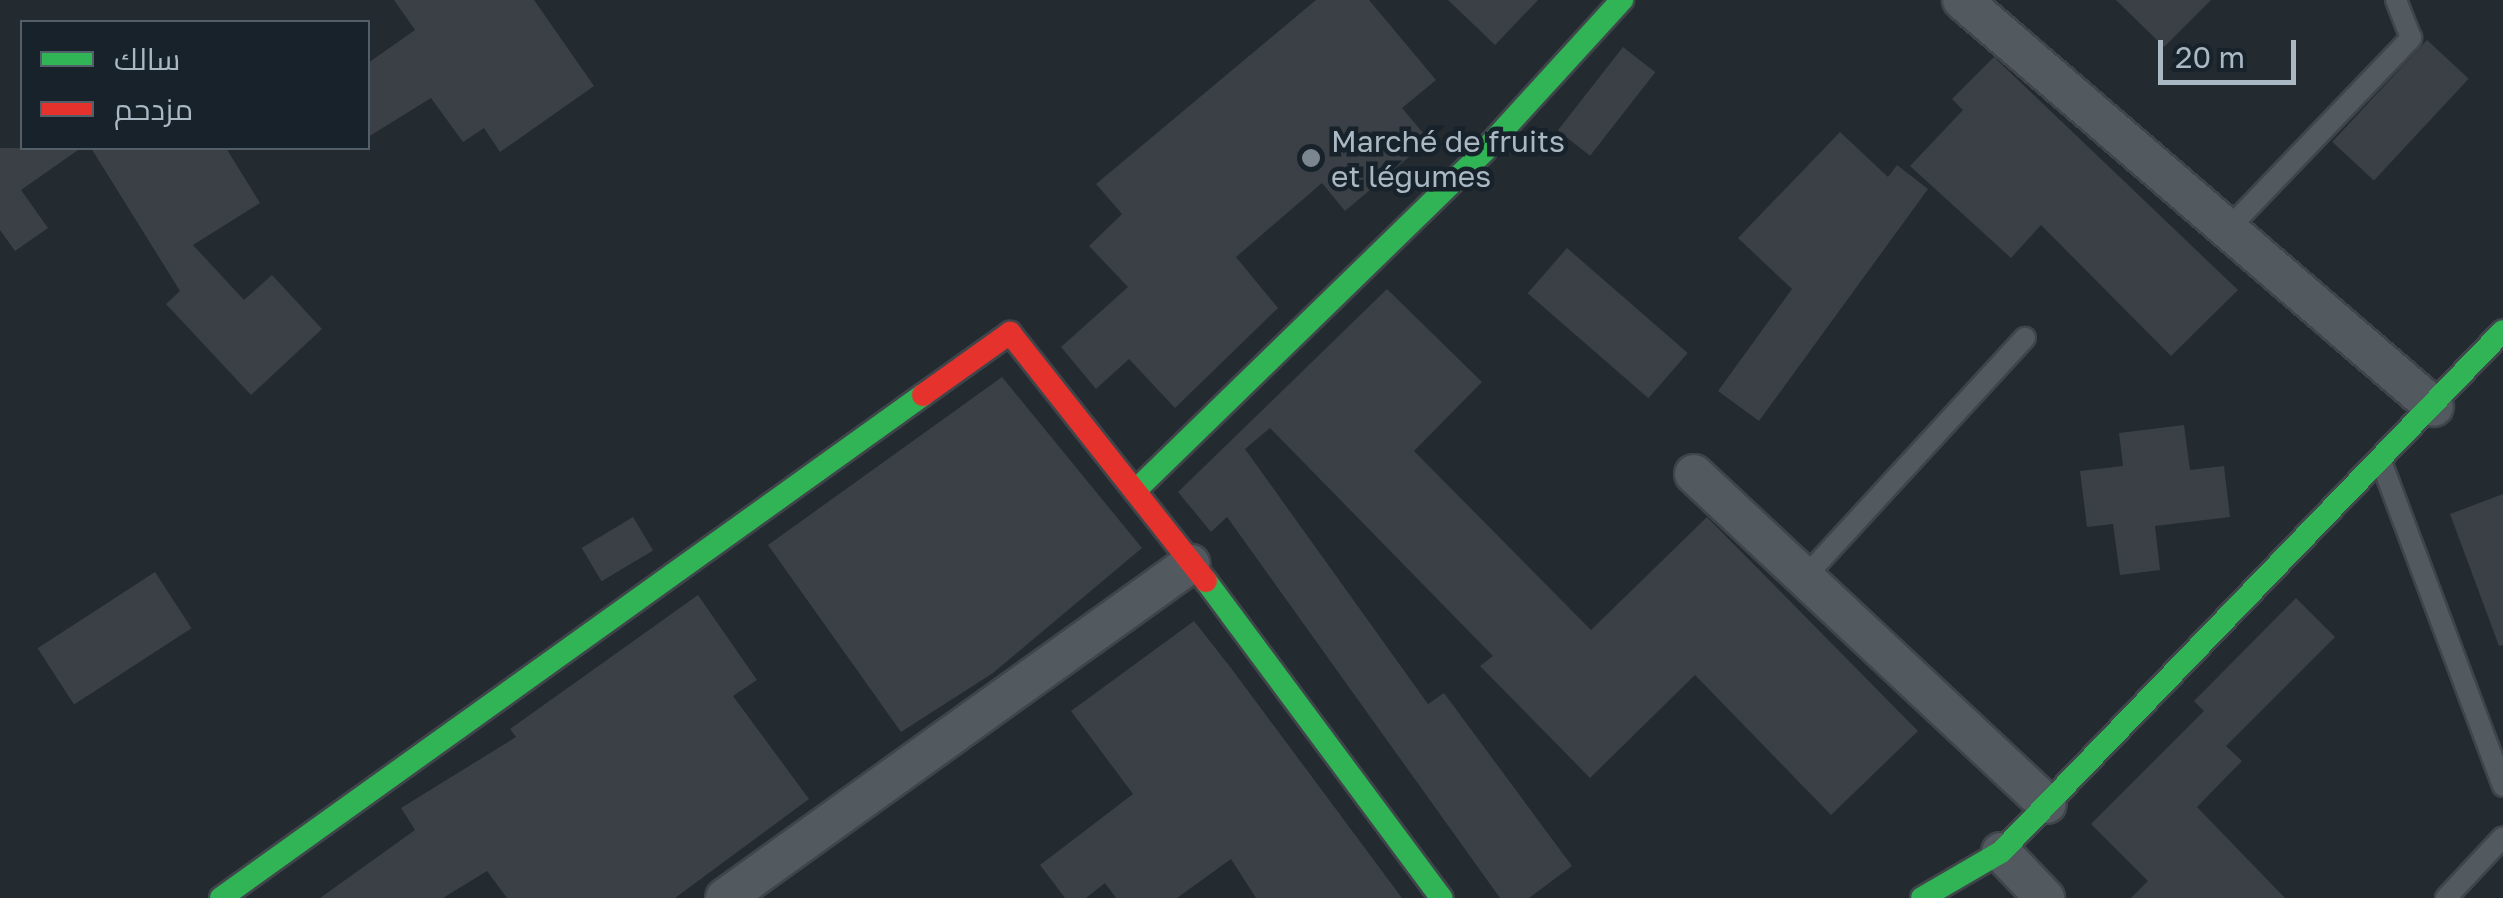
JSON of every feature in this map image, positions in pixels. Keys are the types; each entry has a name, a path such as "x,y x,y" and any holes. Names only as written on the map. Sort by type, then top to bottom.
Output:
{"street":[{"path":"1137,489 1484,151 1622,0"},
{"path":"1962,0 2434,407"},
{"path":"1922,898 2001,852 2434,407 2503,331"},
{"path":"221,898 1010,333 1137,489 1440,898"},
{"path":"1694,474 2047,804"},
{"path":"725,898 1190,564"},
{"path":"2001,852 2044,898"}],"lane":[{"path":"2228,229 2411,38 2396,0"},
{"path":"1805,577 2026,338"},
{"path":"2381,462 2503,786"},
{"path":"2446,898 2503,837"}],"building":[{"path":"394,0 534,0 594,86 500,152 484,128 463,142 431,98 370,136 370,62 415,30"},
{"path":"1316,0 1369,0 1436,80 1402,108 1429,140 1345,211 1322,183 1236,257 1278,308 1175,408 1129,359 1096,389 1061,347 1128,287 1089,246 1122,214 1096,184"},
{"path":"1448,0 1538,0 1495,45"},
{"path":"2116,0 2211,0 2164,47"},
{"path":"2427,40 2469,79 2374,181 2332,142"},
{"path":"1623,47 1655,72 1590,156 1558,131"},
{"path":"1994,57 2238,290 2171,356 2041,225 2011,258 1910,166 1963,110 1952,99"},
{"path":"1840,132 1888,177 1897,165 1928,189 1759,421 1718,391 1792,289 1738,238"},
{"path":"0,148 78,150 21,190 48,228 15,251 0,230"},
{"path":"92,150 227,150 260,203 193,245 244,300 272,275 322,329 251,395 166,304 180,291"},
{"path":"1567,248 1688,353 1648,398 1528,293"},
{"path":"1387,289 1482,382 1414,451 1591,630 1707,517 1918,731 1831,815 1695,675 1590,778 1480,666 1493,656 1270,428 1245,449 1428,704 1444,693 1572,866 1529,898 1500,898 1227,517 1211,532 1178,492"},
{"path":"1002,377 1142,548 993,673 901,732 768,545"},
{"path":"2184,425 2190,470 2224,466 2230,517 2155,526 2160,570 2120,575 2113,524 2087,527 2080,471 2123,466 2119,433"},
{"path":"2503,494 2503,645 2499,646 2450,514"},
{"path":"633,517 653,550 602,581 582,548"},
{"path":"155,572 191,628 74,704 38,648"},
{"path":"698,595 757,680 733,696 809,799 675,898 507,898 487,871 443,898 320,898 415,830 401,808 516,737 510,729"},
{"path":"2296,598 2335,637 2226,746 2242,761 2197,807 2285,898 2131,898 2148,881 2091,824 2204,711 2194,701"},
{"path":"1194,621 1402,898 1256,898 1231,859 1177,898 1116,898 1105,883 1086,898 1065,898 1040,865 1133,794 1071,711"}],"traffic: fast":[{"path":"1137,489 1484,151 1622,0"},
{"path":"1922,898 2001,852 2503,331"},
{"path":"221,898 923,395"},
{"path":"1206,581 1441,898"}],"traffic: jam":[{"path":"923,395 1010,333 1206,581"}],"place":[{"name":"Marché de fruits et légumes","path":"1311,158"}]}
